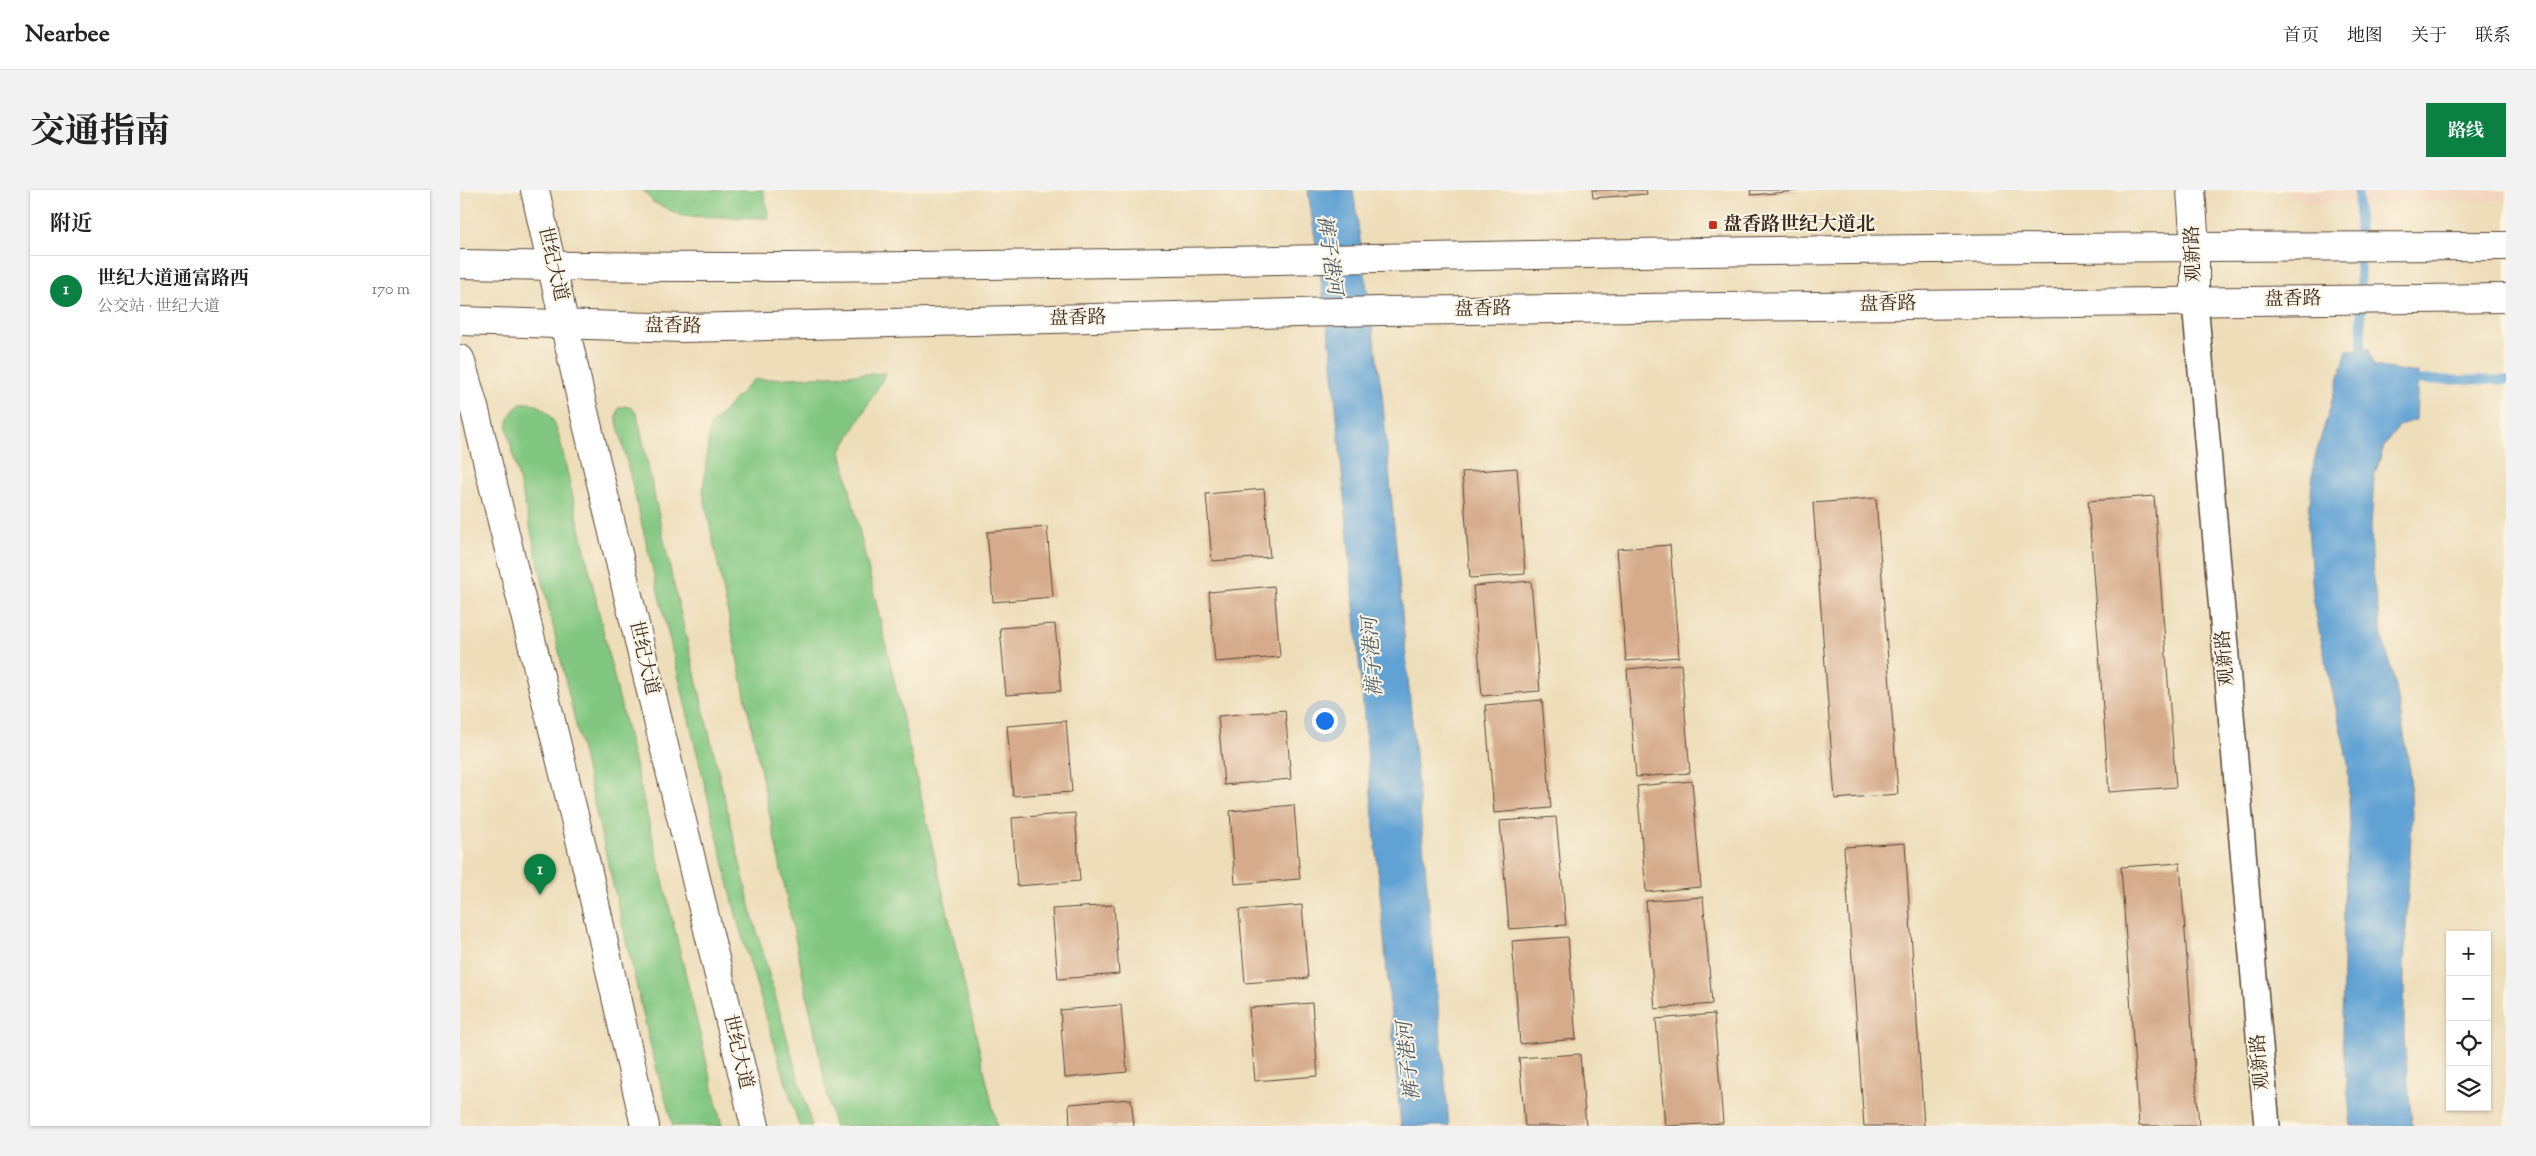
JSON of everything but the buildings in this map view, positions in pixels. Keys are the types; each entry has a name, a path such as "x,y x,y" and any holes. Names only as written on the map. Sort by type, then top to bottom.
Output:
{"street":[{"name":"世纪大道","path":"535,190 584,408 755,1126"},
{"name":"观新路","path":"2191,190 2196,302 2267,1126"},
{"path":"460,264 671,267 1306,261 1369,258 2195,246 2506,246"},
{"name":"盘香路","path":"460,321 683,328 1382,311 2506,298"},
{"path":"460,359 475,410 587,868 645,1126"},
{"path":"629,1055 653,1126"}],"shaded area":[{"path":"2285,190 2506,190 2506,200 2305,204"}],"green space":[{"path":"643,190 763,190 769,218 682,216 653,202"},
{"path":"886,373 841,451 997,1126 834,1126 703,492 710,426 753,380"},
{"path":"522,403 538,405 548,413 555,425 560,440 607,648 722,1126 673,1126 652,1052 507,428 512,413"},
{"path":"625,406 632,408 637,414 671,573 753,918 812,1126 799,1126 738,923 616,417 619,408"}],"water":[{"name":"裤子港河","path":"1308,190 1353,190 1382,394 1449,1126 1401,1126 1331,350"},
{"path":"2369,348 2374,366 2418,373 2416,420 2400,425 2384,446 2374,477 2371,528 2373,579 2382,636 2396,687 2410,771 2412,816 2404,966 2404,1038 2412,1126 2351,1126 2342,1035 2344,902 2350,829 2348,763 2314,607 2308,526 2314,461 2347,350"}],"waterway":[{"path":"2358,190 2362,360"},
{"path":"2406,380 2506,380"}],"place":[{"name":"盘香路世纪大道北","path":"1713,225"},
{"name":"世纪大道通富路西","path":"540,895"}]}
